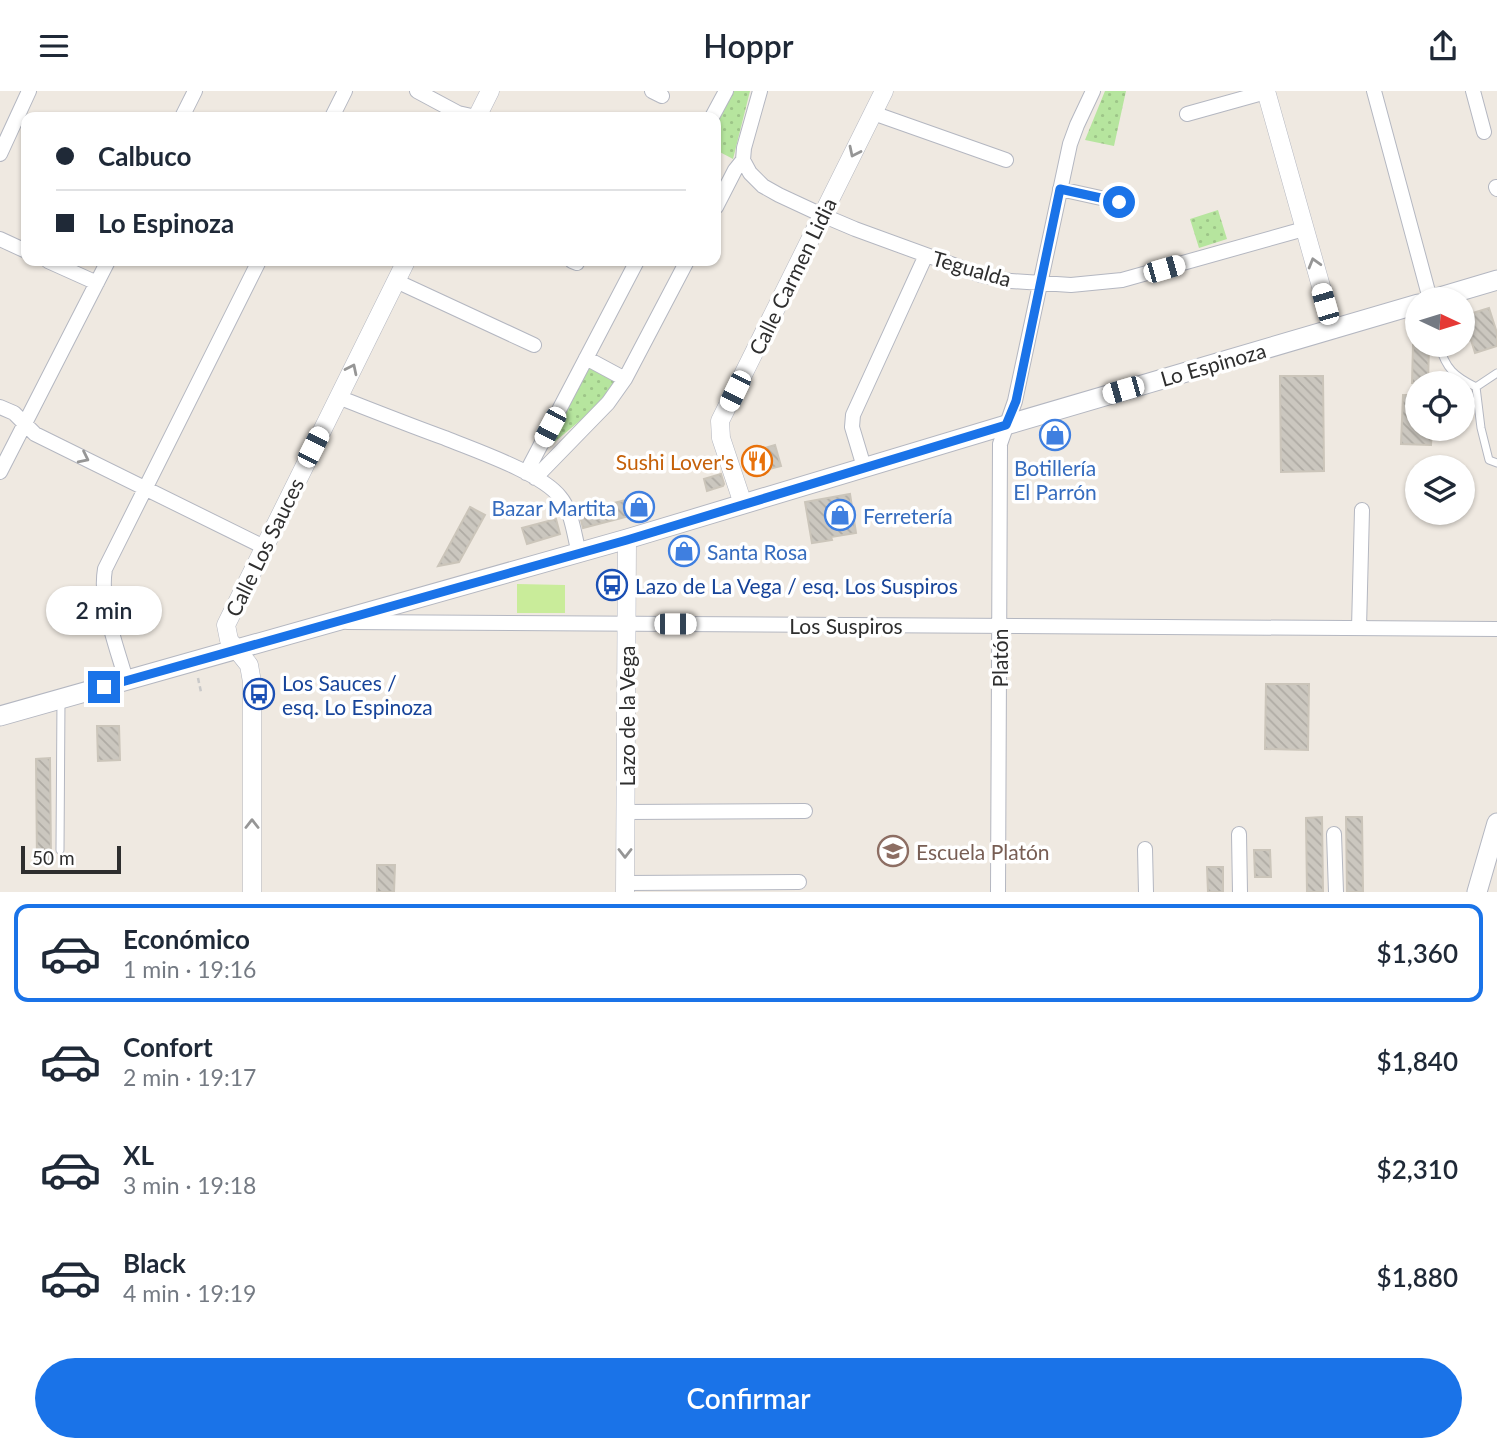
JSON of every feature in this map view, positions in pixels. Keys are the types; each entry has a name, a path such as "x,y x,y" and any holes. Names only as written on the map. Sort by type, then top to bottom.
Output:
{"main road":[{"path":"1473,287 1497,280"},
{"name":"Lo Espinoza","path":"0,716 627,540 743,503 1405,308"},
{"path":"1477,892 1497,823"}],"street":[{"path":"0,154 29,91"},
{"path":"184,112 195,91"},
{"path":"334,112 345,91"},
{"path":"417,91 456,112"},
{"path":"479,112 490,91"},
{"path":"715,112 726,91"},
{"path":"721,197 743,160 760,91"},
{"name":"Calle Carmen Lidia","path":"743,503 721,438 720,421 884,91"},
{"name":"Platón","path":"998,892 1000,444 1016,401 1070,144 1093,91"},
{"path":"1186,114 1266,91 1333,329"},
{"path":"1374,91 1428,287"},
{"path":"1473,91 1484,132"},
{"path":"873,113 1006,160"},
{"name":"Tegualda","path":"743,160 750,173 763,186 822,215 926,255 992,278 1011,281 1080,284 1122,280 1304,229"},
{"path":"1060,189 1119,202"},
{"path":"0,239 21,249"},
{"path":"864,467 852,427 853,415 926,255"},
{"path":"59,266 97,283"},
{"path":"0,472 106,266"},
{"path":"126,680 106,605 103,579 109,559 256,266"},
{"name":"Calle Los Sauces","path":"252,892 252,682 249,665 227,635 227,621 404,266"},
{"path":"531,476 586,358 634,266"},
{"path":"531,476 608,403 625,379 684,266"},
{"path":"396,281 534,345"},
{"path":"586,358 625,379"},
{"path":"338,397 476,451 531,476 556,492 569,514 579,553"},
{"path":"0,407 14,413 36,434 264,547"},
{"path":"1359,628 1362,510"},
{"name":"Lazo de la Vega","path":"625,887 627,540"},
{"name":"Los Suspiros","path":"332,622 1497,629"},
{"path":"625,812 805,811"},
{"path":"1239,834 1240,892"},
{"path":"1334,834 1336,892"},
{"path":"1145,849 1146,892"},
{"path":"625,887 799,882"}],"lane":[{"path":"1442,357 1457,377 1476,387"},
{"path":"1476,387 1497,373"},
{"path":"1476,387 1481,428 1489,460 1497,463"},
{"path":"60,850 61,699"}],"path":[{"path":"196,671 201,692"}],"green space":[{"path":"731,91 750,91 733,159 721,153 720,112"},
{"path":"1105,91 1126,91 1114,146 1085,140"},
{"path":"1218,210 1227,239 1199,248 1190,219"},
{"path":"587,364 617,381 607,398 539,455"},
{"path":"517,584 565,585 565,613 517,613"}],"building":[{"path":"1489,308 1497,333 1497,346 1475,353 1475,312"},
{"path":"1413,357 1429,357 1428,371 1412,371"},
{"path":"1280,376 1323,376 1324,471 1281,472"},
{"path":"1405,395 1405,441 1431,441 1431,445 1401,444"},
{"name":"Botillería El Parrón","path":"1046,430 1065,430 1064,441 1046,441"},
{"path":"775,445 781,466 757,472 752,469 747,453"},
{"path":"721,474 723,486 707,491 704,479"},
{"path":"850,494 856,533 812,543 805,502"},
{"path":"645,495 650,516 634,520 633,515 583,528 579,512"},
{"path":"470,507 485,515 459,562 438,566"},
{"path":"556,519 560,534 527,544 522,528"},
{"path":"692,545 694,562 677,564 675,547"},
{"path":"1266,684 1309,684 1308,750 1265,749"},
{"path":"97,726 119,726 120,760 98,761"},
{"path":"50,758 51,862 37,862 36,759"},
{"path":"1322,817 1323,892 1307,892 1306,818"},
{"path":"1346,817 1362,817 1363,892 1347,892"},
{"path":"1254,850 1270,850 1271,877 1255,877"},
{"path":"377,865 395,865 394,892 377,892"},
{"path":"1207,867 1223,867 1223,892 1208,892"}],"place":[{"name":"Botillería El Parrón","path":"1055,435"},
{"name":"Sushi Lover's","path":"757,461"},
{"name":"Bazar Martita","path":"639,507"},
{"name":"Ferretería","path":"840,515"},
{"name":"Santa Rosa","path":"684,551"},
{"name":"Lazo de La Vega / esq. Los Suspiros","path":"612,585"},
{"name":"Los Sauces / esq. Lo Espinoza","path":"259,694"},
{"name":"Escuela Platón","path":"893,851"}],"route":[{"path":"104,687 627,540 1006,425 1016,401 1060,189 1119,202"}]}
